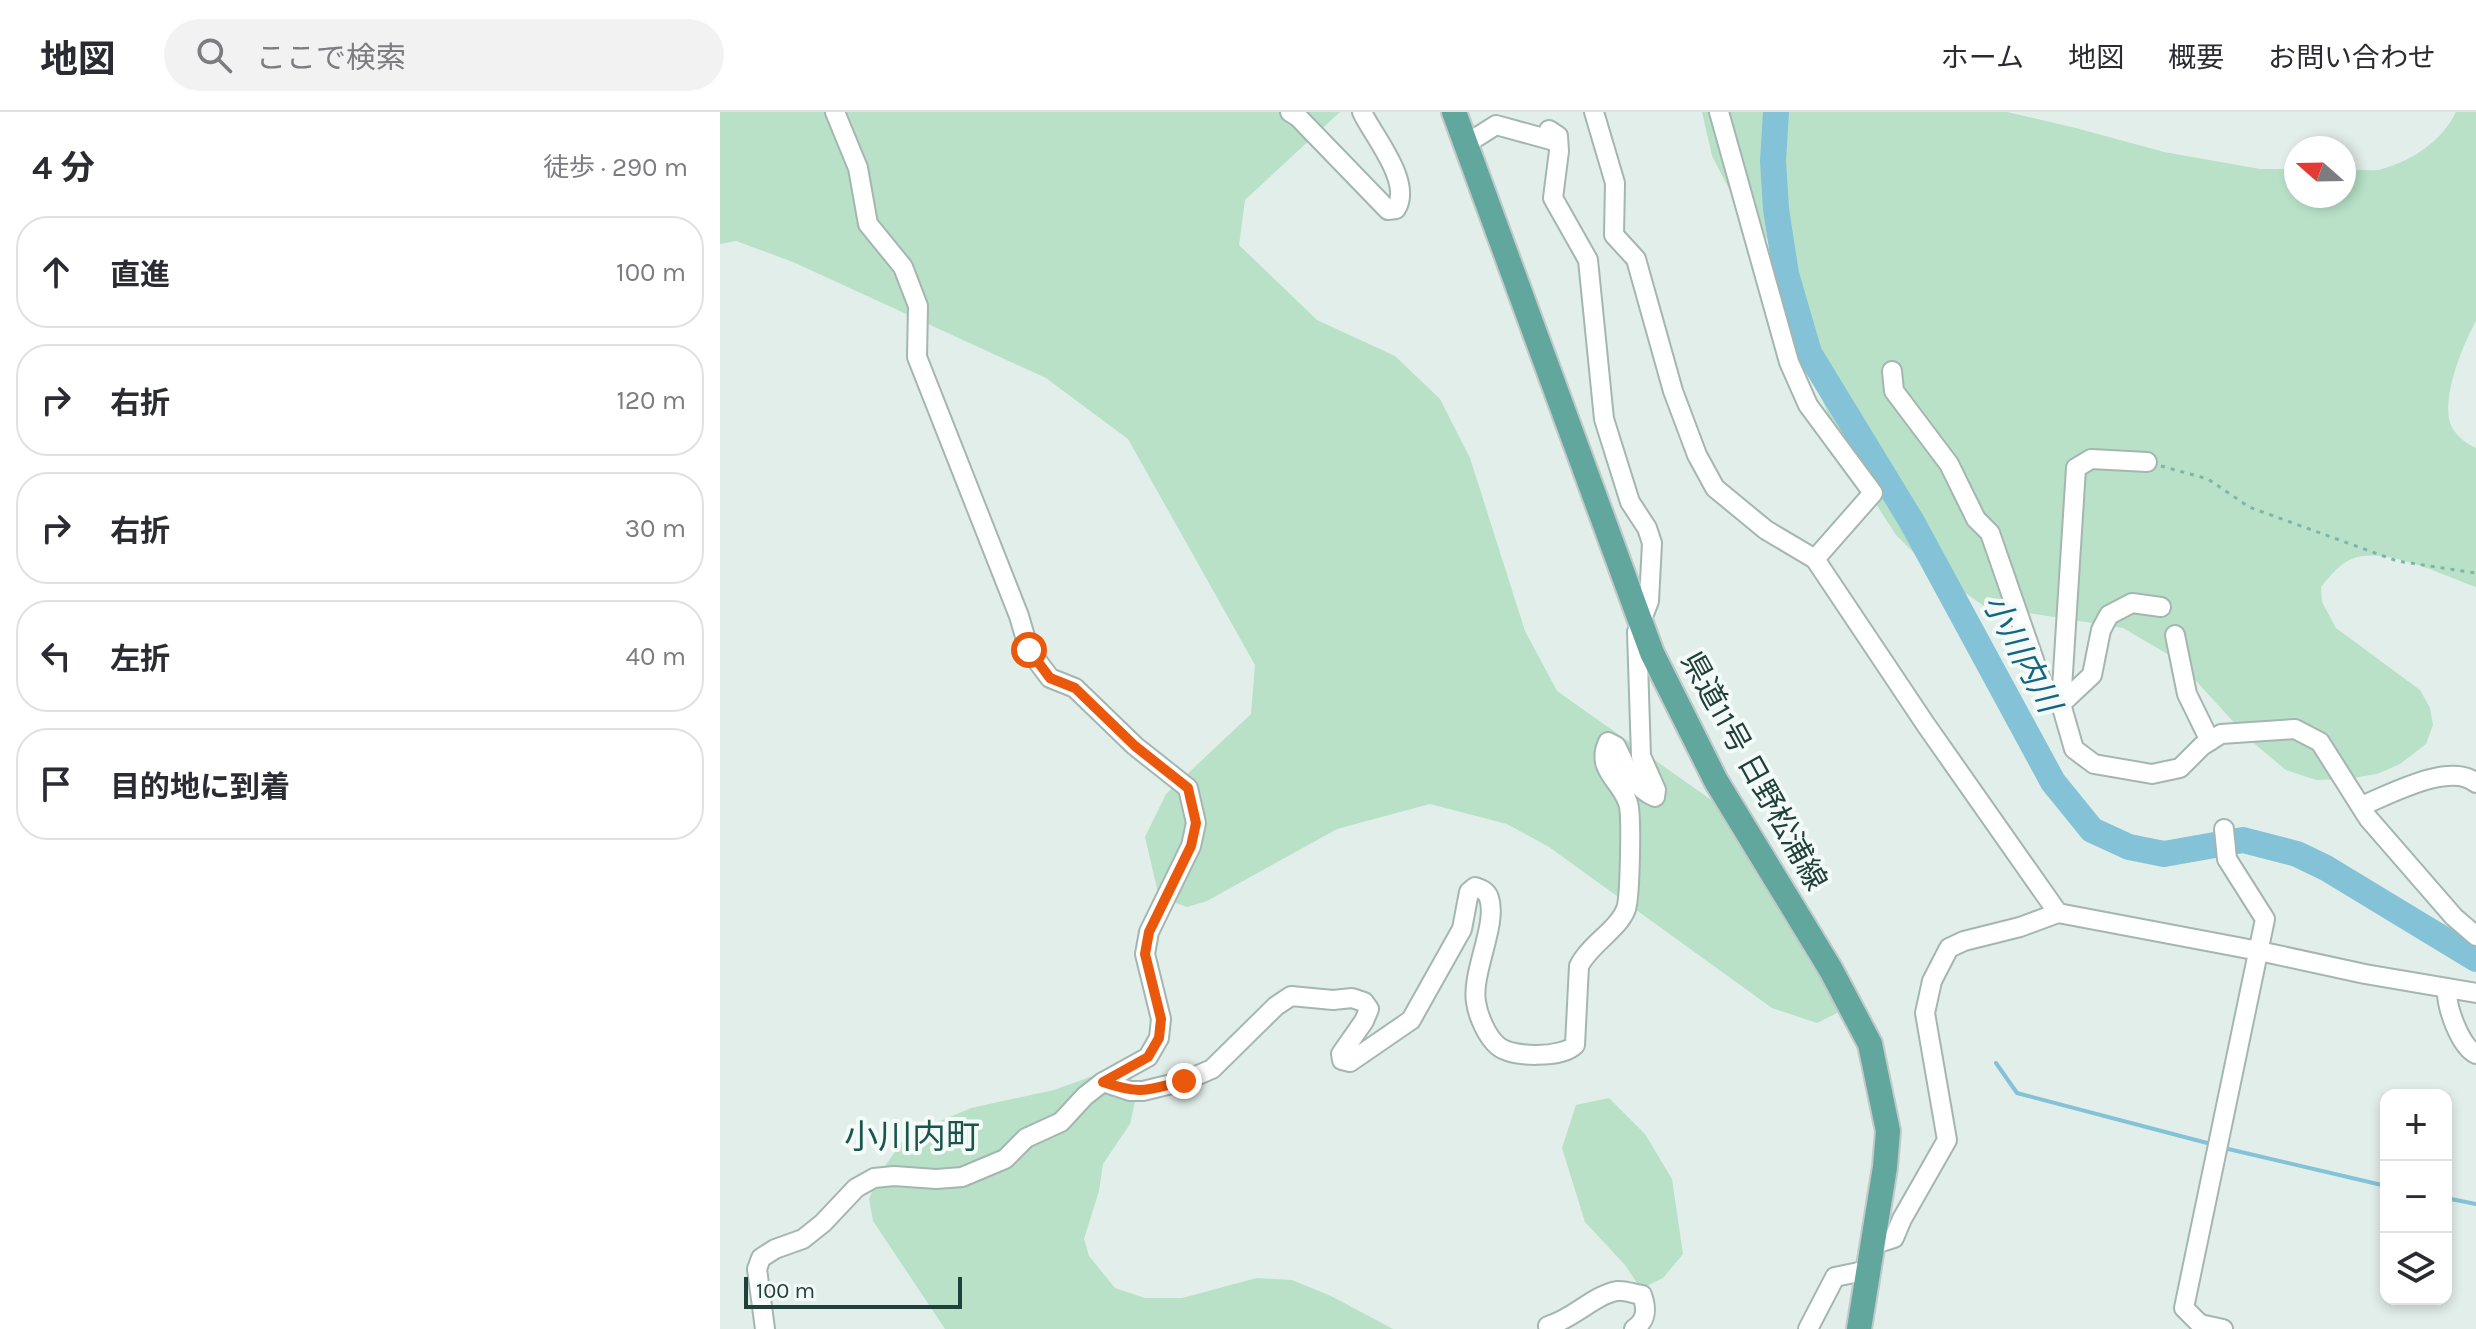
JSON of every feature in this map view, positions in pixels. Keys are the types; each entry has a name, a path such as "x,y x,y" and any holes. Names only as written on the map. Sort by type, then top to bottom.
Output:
{"main road":[{"name":"県道11号 日野松浦線","path":"1454,112 1652,653 1716,781 1831,970 1870,1044 1888,1131 1859,1329"}],"street":[{"path":"765,1329 757,1269 761,1258 775,1249 803,1239 856,1188 874,1178 962,1177 1005,1159 1026,1138 1061,1122 1103,1082 1148,1057 1159,1038 1161,1019 1145,954 1149,932 1191,846 1196,823 1188,788 1135,746 1075,688 1050,678 1029,650 1019,616 917,357 918,306 903,267 868,224 858,168 835,112"},
{"path":"1290,112 1388,210 1396,209 1399,203 1397,178 1390,158 1362,112"},
{"path":"1594,112 1615,183 1614,235 1636,259 1673,391 1697,455 1715,488 1766,530 1815,559 1926,725 2058,913"},
{"path":"1719,112 1789,362 1808,405 1873,493 1815,559"},
{"path":"1103,1082 1130,1091 1143,1091 1184,1081 1212,1069 1276,1006 1291,996 1333,1000 1352,998 1364,1002 1369,1009 1364,1021 1341,1054 1342,1060 1350,1062 1411,1020 1462,929 1469,892 1475,887 1484,890 1489,898 1490,914 1475,993 1478,1011 1489,1034 1500,1048 1514,1052 1540,1055 1567,1053 1575,1045 1579,966 1585,954 1621,918 1626,909 1630,884 1629,803 1608,774 1604,762 1608,742 1616,746 1630,777 1645,793 1655,797 1656,790 1641,756 1637,632 1649,601 1652,543 1647,528 1630,502 1604,419 1588,260 1553,198 1554,136 1496,125 1466,144"},
{"path":"1892,371 1894,391 1949,464 1976,519 1990,533 2042,683 2061,704"},
{"path":"2147,462 2091,459 2076,468 2061,704 2074,749 2094,764 2152,774 2180,768 2221,734 2295,729 2320,742 2361,806 2454,917 2476,936"},
{"path":"2061,704 2092,675 2101,630 2109,615 2132,603 2161,607"},
{"path":"2175,635 2187,694 2210,741"},
{"path":"2361,806 2421,782 2451,774 2468,776 2476,783"},
{"path":"2223,1329 2200,1324 2184,1308 2265,919 2227,859 2224,829"},
{"path":"1872,1245 1894,1238 1947,1140 1925,1013 1932,981 1949,948 1964,941 2020,927 2058,913 2474,993"},
{"path":"2447,989 2446,1003 2468,1050 2476,1054"},
{"path":"1808,1329 1835,1277 1868,1270"},
{"path":"1548,1326 1564,1322 1606,1295 1619,1291 1642,1295 1645,1315 1634,1329"}],"path":[{"path":"2147,462 2208,479 2249,507 2397,561 2476,573"}],"green space":[{"path":"720,112 1340,112 1245,200 1239,245 1317,320 1395,356 1440,399 1470,458 1525,631 1557,691 1741,821 1843,992 1839,1012 1817,1023 1772,1008 1549,847 1507,824 1430,804 1337,829 1207,901 1187,907 1159,897 1145,837 1166,794 1251,714 1255,665 1128,439 1046,378 793,262 736,241 720,244"},
{"path":"1702,112 2007,112 2164,152 2260,169 2284,169 2284,208 2356,208 2356,170 2378,170 2405,160 2435,140 2456,112 2476,112 2476,321 2455,370 2448,412 2454,431 2476,448 2476,587 2399,559 2368,556 2344,563 2321,587 2322,602 2336,628 2420,690 2430,708 2433,725 2426,744 2400,764 2377,774 2316,780 2286,770 2250,740 2176,659 2123,628 1984,606 1919,558 1896,535 1847,459 1817,388 1810,322 1792,272 1728,187 1712,156"},
{"path":"1104,1072 1128,1073 1137,1093 1130,1124 1103,1164 1099,1191 1084,1239 1089,1256 1115,1288 1145,1298 1182,1298 1257,1278 1292,1280 1331,1296 1393,1329 945,1329 873,1221 869,1199 880,1173 907,1135 971,1108 1054,1090"},
{"path":"1609,1098 1645,1134 1672,1179 1683,1254 1663,1278 1641,1289 1625,1265 1585,1222 1562,1148 1576,1105"}],"waterway":[{"name":"小川内川","path":"1776,112 1773,161 1776,209 1786,274 1809,353 1912,522 2053,782 2092,830 2129,847 2164,854 2243,840 2297,854 2326,868 2476,959"},
{"path":"1996,1063 2017,1093 2211,1144"},
{"path":"2224,1148 2380,1185"},
{"path":"2452,1199 2476,1204"}],"district":[{"name":"小川内町","path":"912,1136"}],"route":[{"path":"1029,650 1050,678 1075,688 1135,746 1188,788 1196,823 1191,846 1149,932 1145,954 1161,1019 1159,1038 1148,1057 1103,1082 1130,1091 1143,1091 1184,1081"}]}
